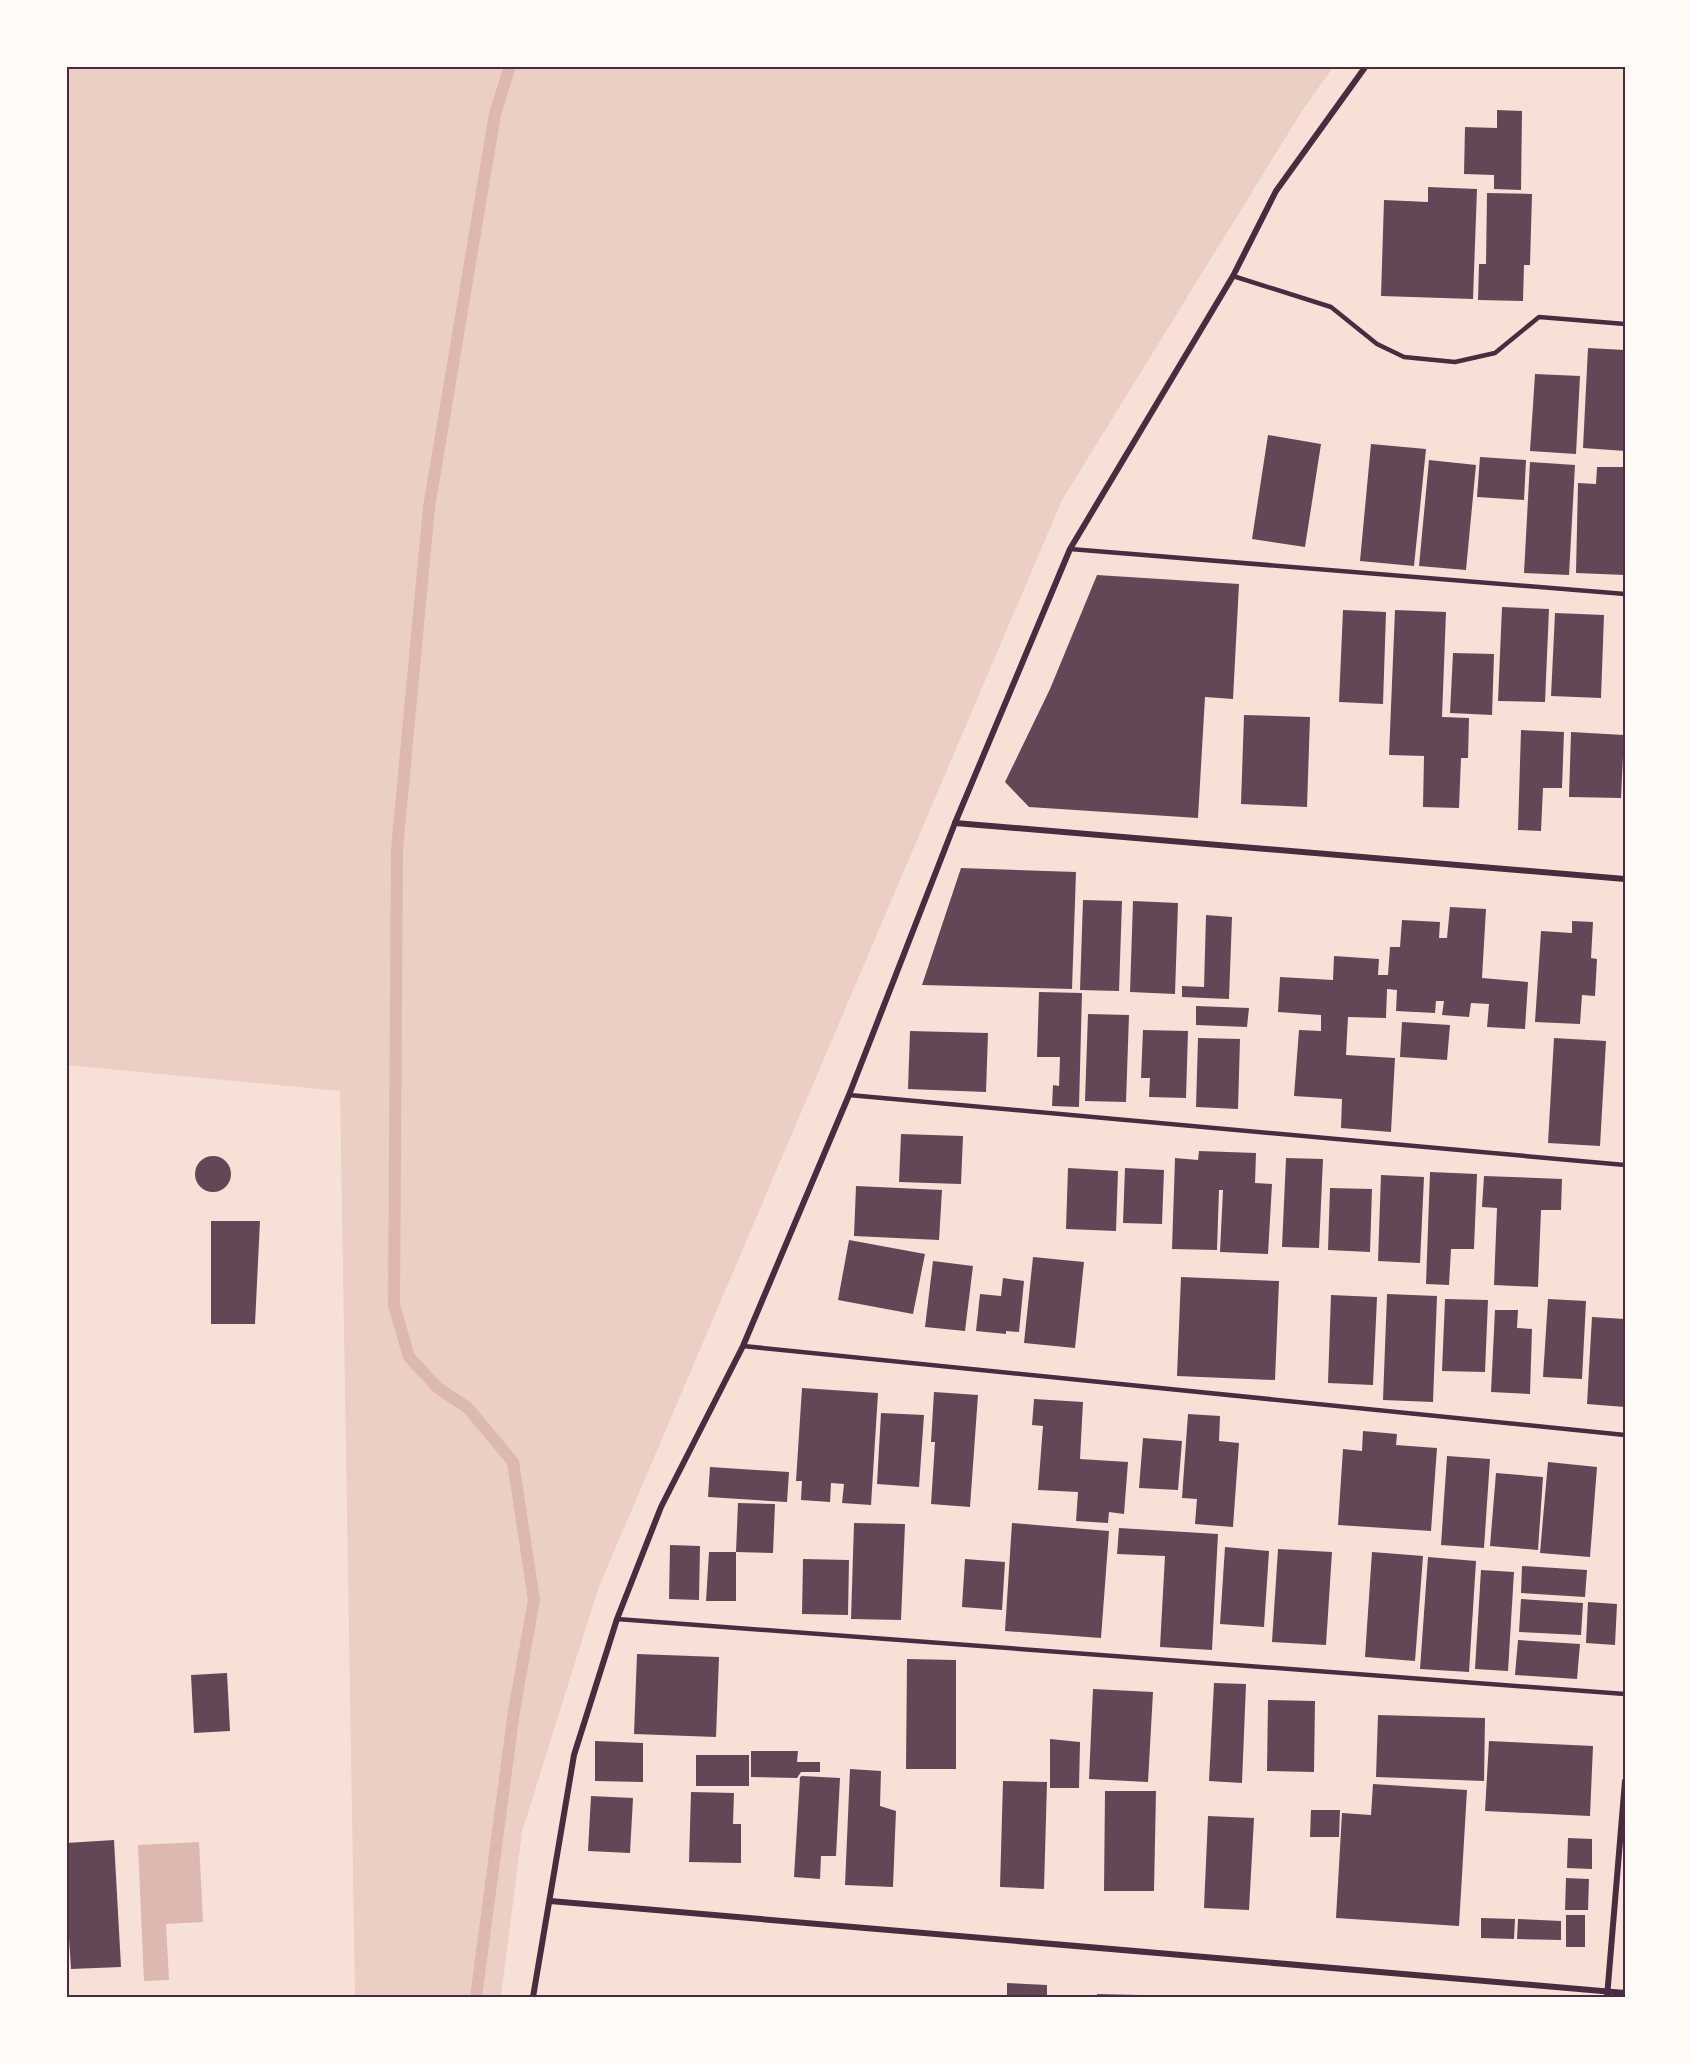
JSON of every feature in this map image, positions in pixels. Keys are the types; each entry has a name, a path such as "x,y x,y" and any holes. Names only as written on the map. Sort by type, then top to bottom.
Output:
{"street":[{"path":"533,1997 574,1755 617,1619 661,1507 743,1347 849,1095 955,823 1070,549 1233,276 1276,191 1366,66"},
{"path":"955,823 1625,879"},
{"path":"1607,1994 1625,1781"},
{"path":"550,1901 1607,1994 1625,1993"}],"lane":[{"path":"1233,276 1331,307 1377,344 1404,357 1455,362 1495,354 1539,317 1625,324"},
{"path":"1070,549 1625,594"},
{"path":"849,1095 1625,1165"},
{"path":"743,1347 1625,1435"},
{"path":"617,1619 1625,1694"}],"shaded area":[{"path":"66,66 1334,66 1302,111 1062,500 598,1589 522,1832 501,1997 355,1997 340,1091 66,1065"},
{"path":"199,1842 203,1922 166,1924 169,1980 144,1981 138,1845"}],"building":[{"path":"1497,110 1522,111 1521,190 1494,189 1494,175 1464,174 1465,127 1497,128"},
{"path":"1428,187 1477,189 1473,299 1381,296 1384,200 1428,202"},
{"path":"1487,193 1532,194 1530,265 1524,265 1523,301 1478,300 1479,264 1486,264"},
{"path":"1588,348 1625,350 1625,451 1583,448"},
{"path":"1535,374 1580,376 1576,454 1530,451"},
{"path":"1268,435 1321,444 1305,547 1252,539"},
{"path":"1371,444 1426,449 1414,566 1360,561"},
{"path":"1480,457 1526,460 1524,500 1477,497"},
{"path":"1429,460 1476,465 1466,570 1419,566"},
{"path":"1530,462 1575,465 1569,575 1524,573"},
{"path":"1597,467 1625,467 1625,575 1576,573 1578,483 1596,484"},
{"path":"1097,575 1239,584 1233,699 1205,697 1198,818 1029,807 1005,782 1050,689"},
{"path":"1502,607 1549,609 1545,702 1498,701"},
{"path":"1343,610 1386,612 1383,704 1339,702"},
{"path":"1395,610 1446,612 1442,717 1469,718 1468,758 1461,758 1459,808 1423,807 1424,756 1389,755"},
{"path":"1555,613 1604,615 1601,698 1551,696"},
{"path":"1453,653 1494,654 1492,715 1450,713"},
{"path":"1244,715 1310,717 1307,807 1241,804"},
{"path":"1521,730 1564,732 1562,788 1543,788 1541,831 1518,830"},
{"path":"1571,732 1624,735 1621,798 1569,797"},
{"path":"961,868 1076,872 1072,989 922,985"},
{"path":"1083,900 1122,901 1119,991 1080,990"},
{"path":"1133,901 1178,903 1175,994 1130,992"},
{"path":"1450,907 1486,909 1482,978 1528,982 1525,1029 1487,1027 1489,1004 1471,1003 1469,1017 1442,1015 1444,1001 1436,1001 1435,1013 1396,1011 1397,990 1387,989 1386,1018 1348,1017 1346,1055 1395,1058 1391,1132 1341,1128 1342,1099 1294,1096 1299,1030 1321,1031 1321,1015 1278,1012 1280,977 1333,980 1334,956 1379,959 1378,975 1388,975 1390,947 1400,947 1402,920 1440,922 1439,938 1447,938"},
{"path":"1206,915 1232,917 1229,999 1182,997 1182,986 1204,987"},
{"path":"1572,921 1593,922 1591,958 1597,959 1595,996 1582,995 1580,1024 1535,1022 1541,931 1572,933"},
{"path":"1039,992 1082,993 1079,1107 1052,1106 1053,1085 1059,1086 1060,1057 1037,1057"},
{"path":"1196,1006 1249,1008 1247,1027 1196,1025"},
{"path":"1088,1014 1129,1015 1126,1102 1085,1101"},
{"path":"1402,1022 1450,1025 1447,1060 1400,1057"},
{"path":"1143,1030 1188,1031 1186,1098 1149,1097 1150,1078 1141,1078"},
{"path":"910,1031 988,1033 986,1092 908,1089"},
{"path":"1198,1038 1240,1039 1238,1109 1196,1107"},
{"path":"1554,1038 1606,1041 1600,1146 1548,1143"},
{"path":"901,1134 963,1136 961,1184 899,1182"},
{"path":"1199,1151 1256,1153 1255,1183 1272,1184 1268,1254 1220,1252 1223,1190 1219,1190 1217,1250 1172,1249 1175,1158 1198,1160"},
{"path":"213,1156 226,1161 231,1174 226,1187 213,1192 200,1187 195,1174 200,1161"},
{"path":"1286,1158 1323,1159 1319,1248 1282,1247"},
{"path":"1068,1168 1118,1171 1116,1231 1066,1229"},
{"path":"1125,1168 1164,1170 1162,1224 1123,1223"},
{"path":"1430,1172 1477,1174 1474,1249 1451,1249 1449,1285 1426,1284"},
{"path":"1381,1175 1424,1177 1420,1263 1378,1261"},
{"path":"1484,1176 1562,1179 1561,1210 1541,1210 1538,1287 1494,1285 1497,1208 1482,1207"},
{"path":"856,1186 942,1190 939,1240 854,1236"},
{"path":"1330,1188 1372,1189 1370,1252 1328,1250"},
{"path":"211,1221 260,1221 255,1324 211,1324"},
{"path":"849,1240 925,1254 913,1314 838,1300"},
{"path":"1033,1257 1084,1262 1075,1348 1024,1343"},
{"path":"933,1261 973,1266 965,1331 925,1327"},
{"path":"1181,1277 1279,1281 1275,1380 1177,1376"},
{"path":"1003,1278 1024,1281 1019,1332 1006,1331 1006,1334 976,1331 980,1294 1001,1296"},
{"path":"1387,1294 1437,1296 1433,1402 1383,1400"},
{"path":"1331,1295 1377,1297 1373,1385 1328,1383"},
{"path":"1445,1299 1488,1300 1485,1372 1442,1371"},
{"path":"1548,1299 1586,1301 1582,1379 1543,1377"},
{"path":"1495,1310 1518,1310 1517,1328 1532,1329 1530,1394 1491,1392"},
{"path":"1592,1317 1625,1319 1625,1407 1587,1404"},
{"path":"802,1388 878,1393 871,1505 842,1503 844,1484 831,1483 830,1502 801,1500 802,1481 796,1481"},
{"path":"934,1392 978,1395 970,1507 931,1504 935,1442 931,1442"},
{"path":"1034,1399 1083,1402 1080,1459 1128,1462 1124,1514 1109,1512 1108,1523 1076,1521 1078,1492 1038,1490 1043,1426 1032,1425"},
{"path":"881,1413 924,1415 919,1487 877,1484"},
{"path":"1188,1414 1220,1416 1219,1441 1239,1443 1233,1527 1195,1524 1197,1499 1182,1498"},
{"path":"1363,1431 1397,1434 1396,1445 1437,1448 1431,1531 1338,1525 1343,1449 1362,1451"},
{"path":"1143,1438 1182,1441 1178,1490 1139,1488"},
{"path":"1447,1456 1490,1459 1484,1548 1441,1545"},
{"path":"1548,1462 1597,1467 1590,1557 1540,1553"},
{"path":"710,1467 789,1472 787,1502 708,1497"},
{"path":"1496,1473 1543,1477 1538,1550 1490,1546"},
{"path":"738,1503 775,1504 773,1553 736,1552"},
{"path":"854,1523 905,1524 901,1620 851,1619"},
{"path":"1012,1523 1109,1531 1101,1638 1005,1631"},
{"path":"1119,1528 1218,1534 1212,1650 1160,1647 1165,1556 1117,1554"},
{"path":"670,1545 700,1546 699,1600 669,1599"},
{"path":"1225,1547 1269,1551 1264,1627 1220,1624"},
{"path":"1278,1549 1332,1552 1326,1645 1272,1642"},
{"path":"709,1552 736,1552 736,1601 706,1601"},
{"path":"1372,1552 1423,1556 1415,1661 1365,1657"},
{"path":"1428,1557 1476,1561 1469,1672 1420,1669"},
{"path":"803,1559 849,1560 848,1615 802,1614"},
{"path":"965,1559 1005,1562 1002,1610 962,1607"},
{"path":"1522,1566 1587,1570 1585,1597 1521,1593"},
{"path":"1481,1570 1514,1572 1508,1671 1475,1669"},
{"path":"1521,1599 1583,1603 1581,1635 1519,1632"},
{"path":"1588,1602 1617,1604 1615,1645 1586,1643"},
{"path":"1518,1640 1580,1644 1577,1679 1515,1675"},
{"path":"637,1654 719,1657 716,1737 634,1734"},
{"path":"907,1659 956,1660 956,1769 906,1769"},
{"path":"227,1673 230,1731 194,1733 191,1675"},
{"path":"1214,1683 1246,1684 1242,1783 1209,1781"},
{"path":"1093,1689 1153,1692 1148,1782 1089,1779"},
{"path":"1268,1700 1315,1701 1314,1772 1267,1771"},
{"path":"1378,1715 1485,1718 1484,1781 1376,1777"},
{"path":"1050,1739 1080,1742 1079,1788 1050,1788"},
{"path":"595,1741 643,1743 643,1782 595,1781"},
{"path":"1489,1741 1593,1746 1590,1816 1485,1811"},
{"path":"751,1751 798,1751 797,1762 820,1762 820,1772 801,1772 797,1778 751,1777"},
{"path":"696,1755 749,1755 749,1786 696,1786"},
{"path":"850,1769 881,1771 880,1806 896,1811 893,1887 845,1885"},
{"path":"800,1777 840,1778 836,1856 821,1856 820,1879 794,1877"},
{"path":"1003,1781 1047,1782 1044,1889 1000,1887"},
{"path":"1373,1784 1467,1790 1459,1926 1336,1918 1342,1813 1371,1815"},
{"path":"1105,1791 1156,1791 1154,1891 1104,1891"},
{"path":"691,1792 734,1793 733,1824 741,1824 741,1863 689,1862"},
{"path":"591,1796 633,1798 630,1853 588,1851"},
{"path":"1311,1810 1340,1810 1339,1837 1310,1837"},
{"path":"1208,1816 1254,1818 1249,1910 1204,1908"},
{"path":"1568,1838 1592,1839 1592,1869 1567,1868"},
{"path":"114,1840 121,1967 71,1969 66,1891 66,1843"},
{"path":"1566,1878 1589,1879 1588,1910 1565,1910"},
{"path":"1566,1915 1585,1915 1585,1947 1566,1947"},
{"path":"1481,1918 1515,1919 1514,1939 1481,1938"},
{"path":"1518,1919 1561,1921 1561,1940 1517,1939"},
{"path":"1007,1983 1047,1985 1047,1997 1007,1997"},
{"path":"1097,1994 1139,1995 1139,1997 1097,1997"}],"waterway":[{"path":"476,1997 514,1711 534,1600 513,1462 468,1408 438,1388 409,1357 394,1305 397,849 429,507 495,114 510,66"}]}
